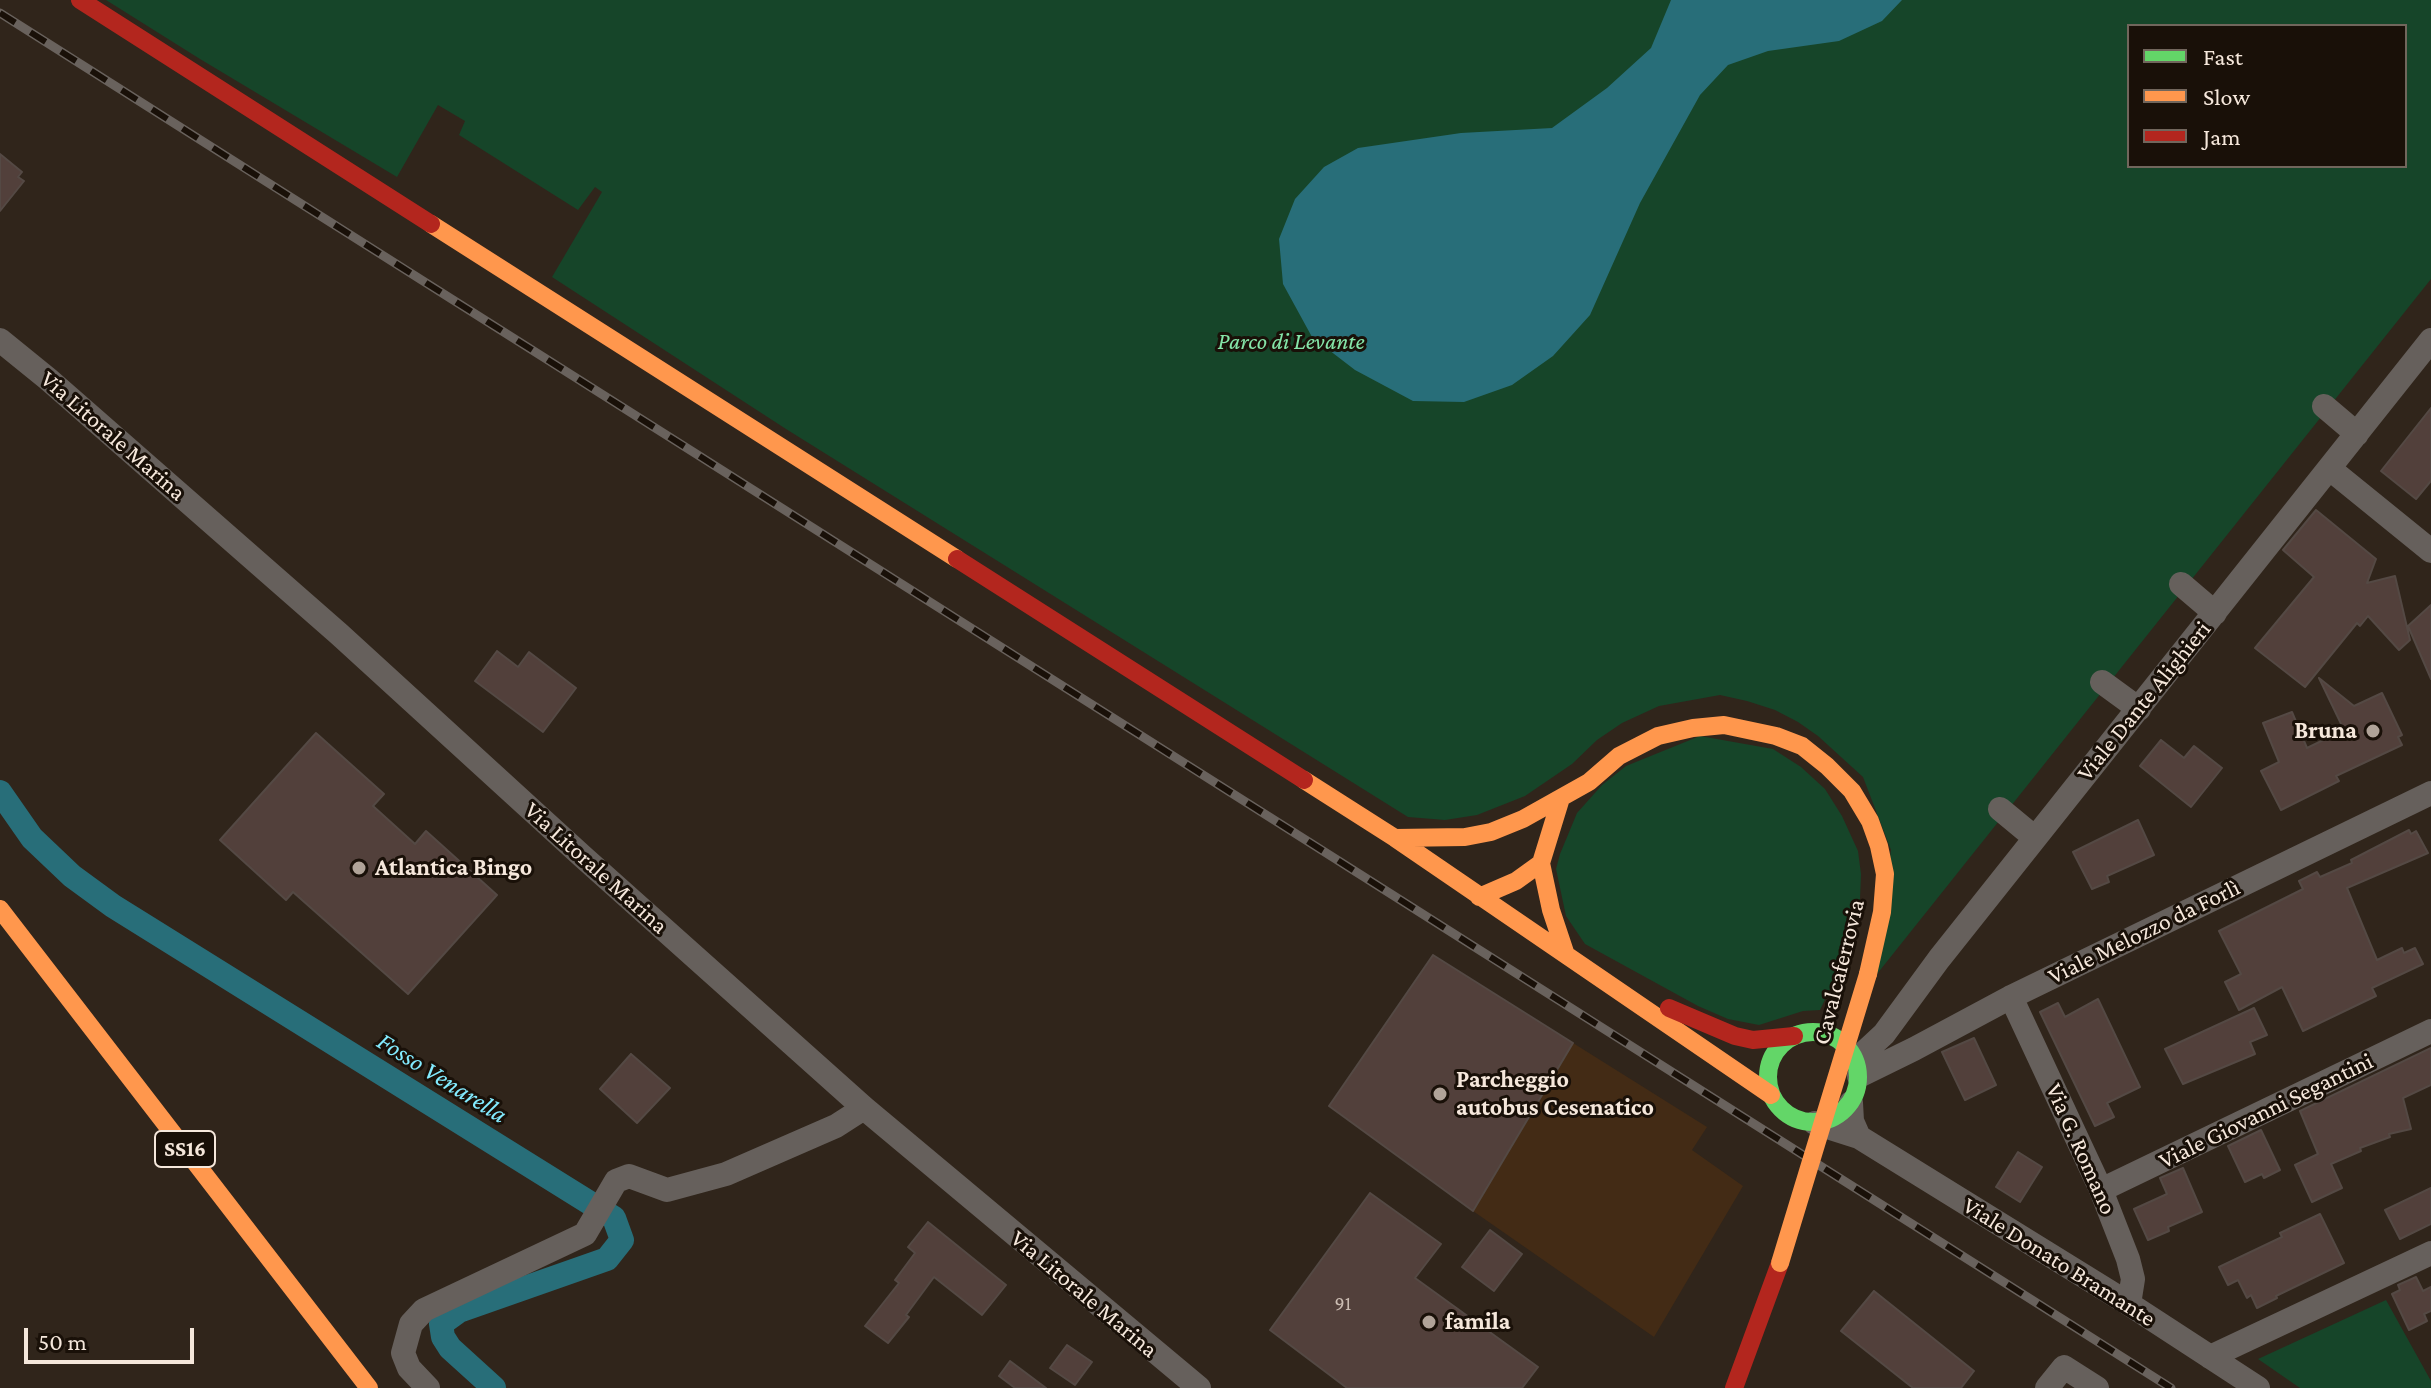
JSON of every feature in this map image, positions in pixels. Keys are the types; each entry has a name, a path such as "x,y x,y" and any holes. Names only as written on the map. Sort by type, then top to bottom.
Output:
{"main road":[{"path":"80,0 1395,838 1771,1095"},
{"name":"Cavalcaferrovia","path":"1395,838 1465,837 1491,832 1523,819 1589,782 1619,756 1658,736 1693,728 1724,725 1776,736 1802,746 1852,791 1870,821 1879,846 1885,874 1882,912 1868,974 1780,1263 1734,1388"},
{"path":"1561,798 1541,863 1551,910 1566,955"},
{"path":"1478,854 1480,845 1491,832"},
{"path":"1479,897 1516,881 1541,863"},
{"path":"1477,875 1479,897"},
{"name":"SS16","path":"0,909 369,1388"},
{"path":"1623,993 1753,1040 1808,1032 1836,1038 1848,1047 1857,1068 1857,1090 1841,1114 1815,1123 1802,1121 1789,1116 1771,1095 1768,1082 1773,1056 1781,1045 1794,1036"}],"street":[{"name":"Via Litorale Marina","path":"0,340 339,634 591,865 864,1108 1199,1388"},
{"name":"Viale Dante Alighieri","path":"1857,1068 1939,959 2431,340"},
{"path":"2324,406 2357,434"},
{"path":"2330,469 2431,551"},
{"path":"2181,584 2215,613"},
{"path":"2102,682 2139,709"},
{"name":"Viale Melozzo da Forlì","path":"1857,1068 1914,1049 2011,997 2431,793"},
{"path":"2000,809 2035,838"},
{"name":"Via G. Romano","path":"2011,997 2101,1190 2131,1269 2133,1279 2129,1304"},
{"name":"Viale Giovanni Segantini","path":"2101,1190 2431,1031"},
{"path":"1851,1103 1852,1121 1859,1137"},
{"path":"428,1388 409,1368 403,1353 411,1324 424,1310 585,1234 616,1181 629,1176 667,1190 726,1174 836,1126 864,1108"},
{"name":"Viale Donato Bramante","path":"1815,1123 1859,1137 2129,1304 2258,1388"},
{"path":"2210,1357 2431,1253"},
{"path":"2047,1388 2064,1367 2097,1388"}],"shaded area":[{"path":"1573,1043 1707,1127 1692,1150 1743,1186 1654,1337 1473,1211"}],"green space":[{"name":"Parco di Levante","path":"106,0 2431,0 2431,279 1877,974 1891,850 1863,777 1798,722 1775,710 1720,695 1659,706 1622,723 1597,740 1572,764 1525,796 1477,815 1445,820 1408,817 786,429 552,277 602,192 595,187 578,210 459,135 465,121 438,105 397,177"},
{"path":"1700,736 1773,749 1801,767 1825,789 1858,851 1860,899 1834,981 1820,1010 1803,1011 1759,1025 1728,1019 1698,1006 1585,944 1566,916 1556,869 1577,813 1602,785 1626,766"},
{"path":"2386,1300 2431,1381 2431,1388 2300,1388 2258,1359"}],"water":[{"path":"1671,0 1902,0 1882,21 1839,41 1768,51 1728,65 1700,95 1640,203 1590,315 1553,356 1512,385 1464,402 1413,401 1355,370 1312,337 1283,284 1279,239 1295,199 1324,167 1358,148 1461,133 1552,128 1607,88 1651,48"}],"building":[{"path":"0,154 22,172 18,177 24,181 0,211"},
{"path":"2431,408 2431,481 2416,499 2381,471"},
{"path":"2316,510 2376,559 2367,583 2395,576 2410,640 2399,650 2368,616 2360,626 2357,623 2305,687 2255,648 2314,577 2283,550"},
{"path":"2431,605 2431,679 2408,626"},
{"path":"497,651 518,667 529,652 576,688 543,732 475,681"},
{"path":"2319,678 2354,706 2382,693 2402,735 2398,737 2402,745 2336,776 2339,781 2281,810 2261,771 2279,762 2263,723 2292,712 2307,748 2344,730"},
{"name":"Atlantica Bingo","path":"316,733 384,794 373,806 415,844 426,831 497,895 408,994 293,892 286,900 220,840"},
{"path":"2161,740 2184,758 2194,746 2222,768 2191,807 2140,766"},
{"path":"2138,820 2154,855 2107,876 2109,882 2092,889 2073,852"},
{"path":"2409,830 2411,834 2416,831 2428,853 2347,888 2377,960 2402,948 2404,953 2415,948 2423,964 2372,988 2376,996 2303,1031 2282,987 2239,1010 2225,982 2241,974 2219,931 2303,889 2299,881 2317,872 2320,877 2352,863 2351,860"},
{"name":"Parcheggio autobus Cesenatico","path":"1433,955 1573,1043 1473,1211 1329,1106"},
{"path":"2098,999 2140,1087 2107,1103 2114,1117 2095,1126 2040,1012 2058,1003 2065,1017"},
{"path":"2254,1008 2267,1035 2250,1042 2255,1054 2183,1084 2165,1049"},
{"path":"1974,1038 1996,1085 1965,1100 1942,1052"},
{"path":"2431,1048 2431,1085 2403,1098 2411,1129 2389,1134 2390,1137 2360,1148 2361,1151 2331,1164 2342,1188 2312,1202 2295,1165 2318,1154 2300,1111"},
{"path":"631,1054 670,1088 637,1123 600,1089"},
{"path":"2261,1130 2280,1170 2245,1182 2228,1146"},
{"path":"2018,1152 2042,1167 2020,1202 1996,1187"},
{"path":"2183,1168 2202,1212 2148,1240 2134,1209 2167,1194 2160,1178"},
{"path":"2431,1188 2431,1224 2400,1239 2385,1210"},
{"path":"1370,1193 1441,1244 1415,1278 1538,1367 1522,1388 1347,1388 1270,1330"},
{"path":"2320,1214 2344,1263 2257,1308 2251,1295 2247,1298 2238,1280 2228,1285 2219,1267 2282,1237 2280,1233"},
{"path":"928,1222 1006,1285 982,1315 934,1277 888,1343 865,1326 899,1283 895,1280 915,1253 908,1247"},
{"path":"1490,1230 1522,1254 1494,1291 1462,1267"},
{"path":"2416,1277 2423,1291 2431,1287 2431,1311 2424,1314 2427,1321 2409,1330 2392,1294 2400,1290 2398,1285"},
{"path":"1874,1291 1974,1371 1961,1388 1913,1388 1841,1331"},
{"path":"1067,1345 1092,1362 1075,1385 1050,1368"},
{"path":"1010,1361 1046,1388 1015,1388 999,1376"}],"waterway":[{"name":"Fosso Venarella","path":"0,792 32,838 72,876 113,906 614,1218 622,1240 607,1259 459,1311 441,1324 443,1337 450,1348 494,1388"}],"railway":[{"path":"0,13 2171,1388"}],"traffic: fast":[{"path":"1813,1032 1830,1035 1845,1045 1855,1060 1858,1077 1855,1094 1845,1109 1830,1119 1813,1122 1796,1119 1781,1109 1771,1094 1768,1077 1771,1060 1781,1045 1796,1035 1813,1032"}],"traffic: slow":[{"path":"431,224 957,559"},
{"path":"1395,838 1465,837 1491,832 1523,819 1589,782 1619,756 1658,736 1724,725 1776,736 1802,746 1827,766 1852,791 1870,821 1885,874 1882,912 1868,974"},
{"path":"1304,780 1395,838 1771,1095"},
{"path":"1561,798 1541,863 1551,910 1566,955"},
{"path":"1479,897 1516,881 1541,863"},
{"path":"0,909 369,1388"},
{"path":"1780,1263 1868,974"}],"traffic: jam":[{"path":"80,0 431,224"},
{"path":"957,559 1304,780"},
{"path":"1669,1008 1735,1036 1753,1040 1794,1036"},
{"path":"1734,1388 1780,1263"}],"place":[{"name":"Bruna","path":"2373,731"},
{"name":"Atlantica Bingo","path":"359,868"},
{"name":"Parcheggio autobus Cesenatico","path":"1440,1094"},
{"name":"famila","path":"1429,1322"}]}
